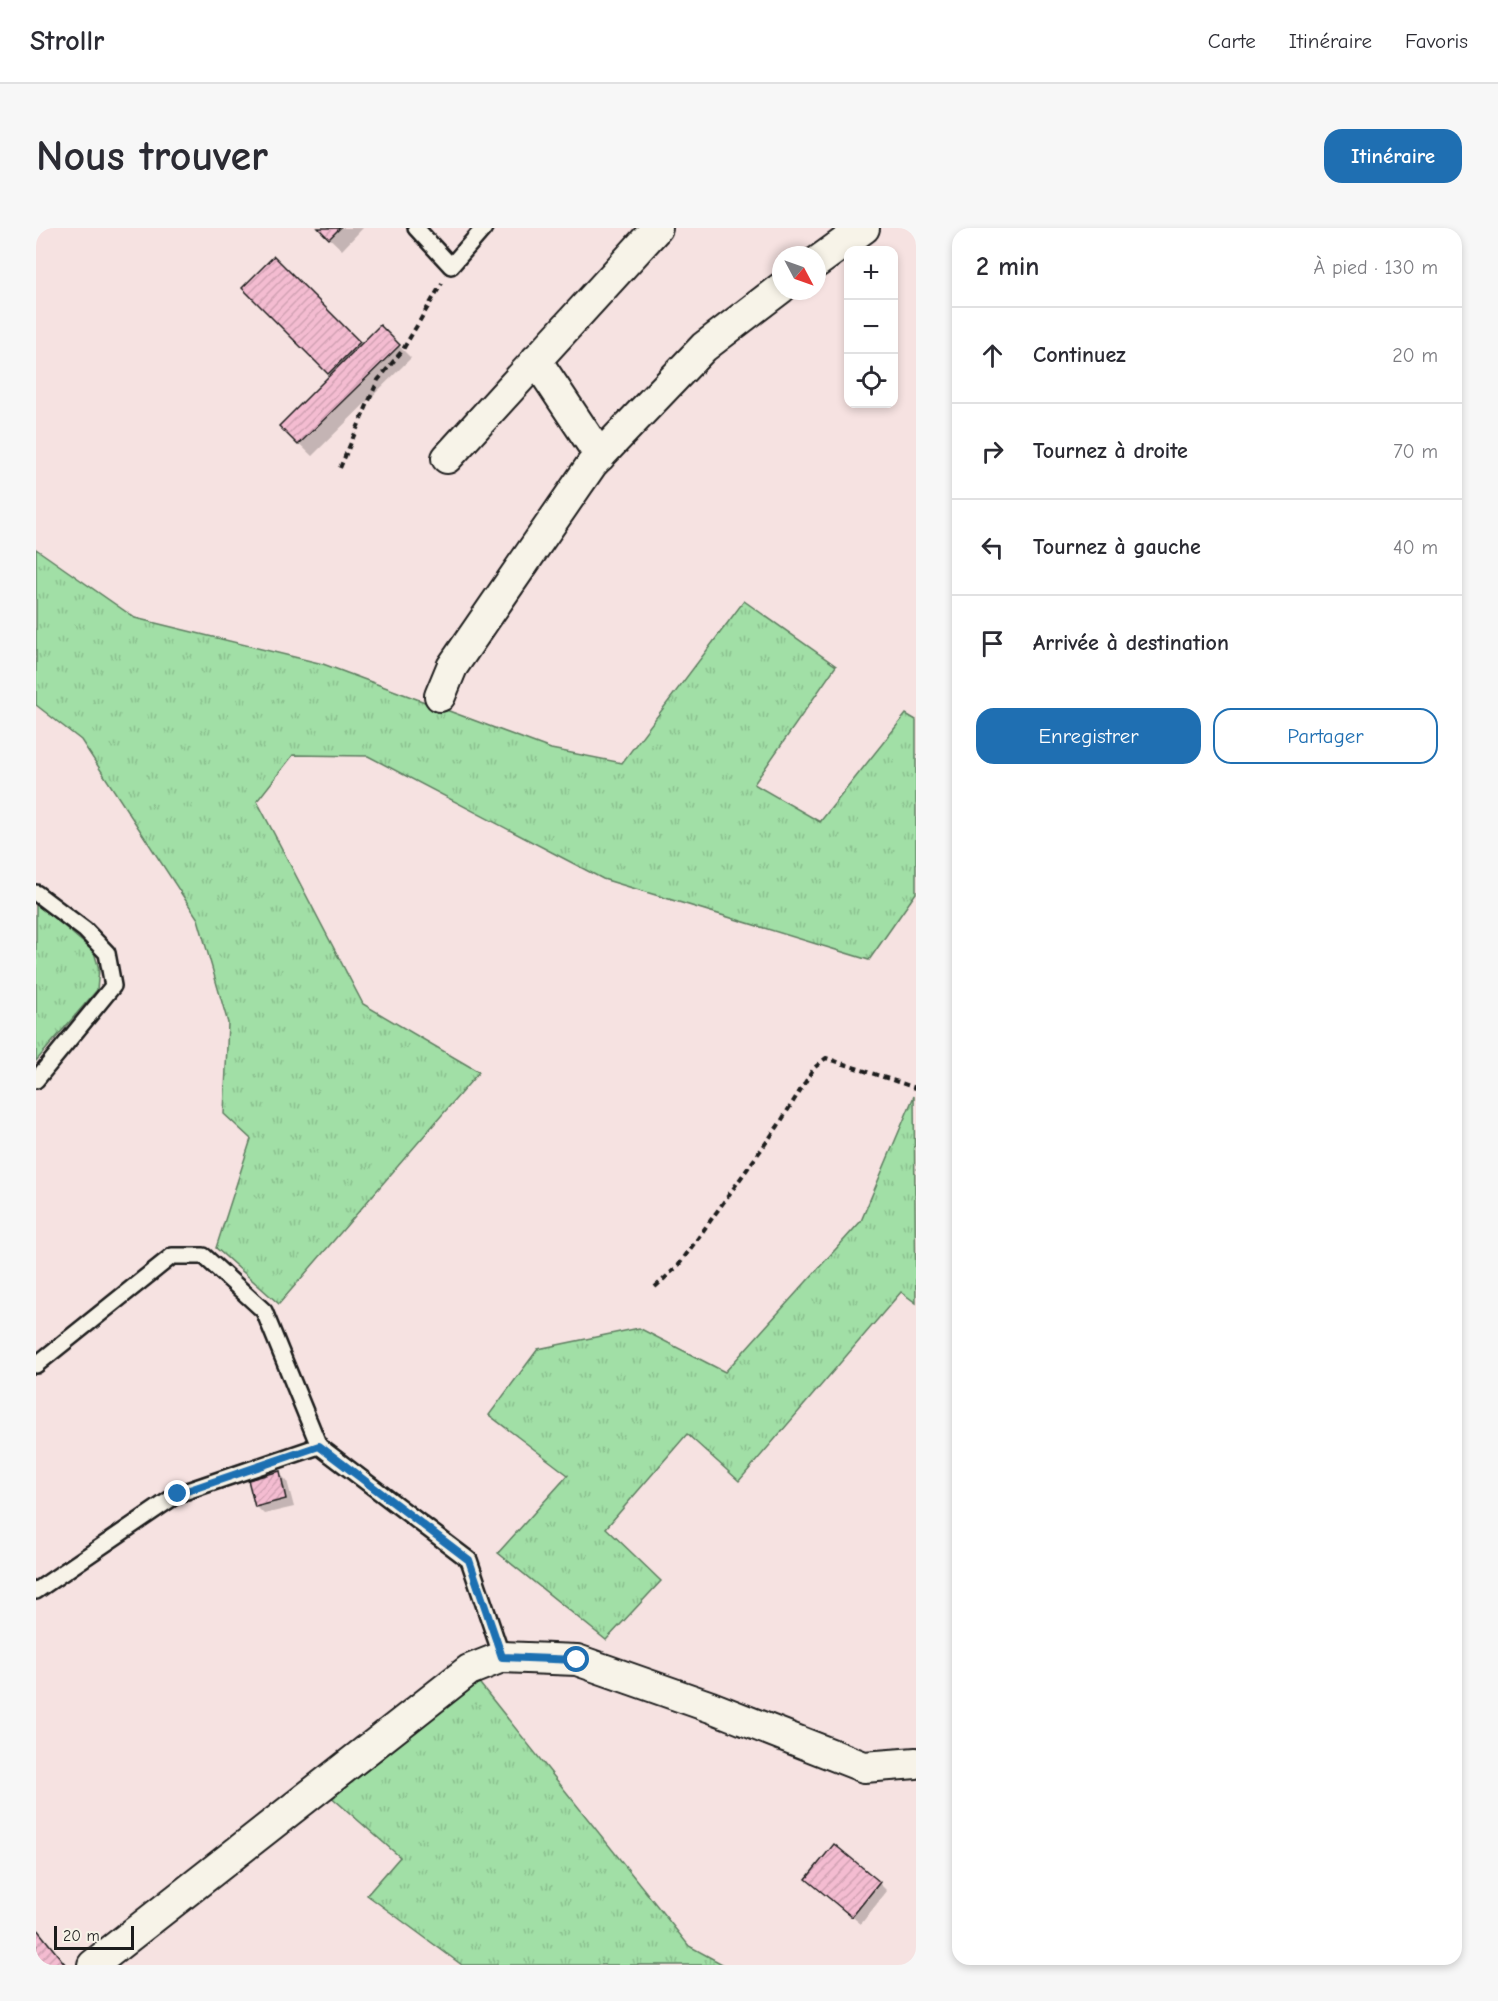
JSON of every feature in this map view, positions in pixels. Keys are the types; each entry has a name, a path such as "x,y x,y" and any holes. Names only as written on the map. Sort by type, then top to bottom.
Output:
{"street":[{"path":"447,459 657,228"},
{"path":"826,255 864,228"},
{"path":"440,696 452,667 592,464 704,346 772,295"},
{"path":"536,360 600,456"},
{"path":"93,1965 469,1670 502,1657 577,1660 711,1707 864,1767 916,1763"}],"lane":[{"path":"416,228 451,266 484,228"},
{"path":"36,893 86,930 108,953 113,986 36,1080"},
{"path":"36,1365 172,1256 204,1256 264,1311 319,1446 469,1560 502,1657"},
{"path":"36,1591 178,1494 319,1446"}],"path":[{"path":"340,468 378,380 402,351 451,266"},
{"path":"655,1287 678,1266 778,1126 814,1068 826,1058 916,1088"}],"green space":[{"path":"36,549 135,618 323,664 551,749 622,763 744,601 836,666 754,784 820,822 906,714 916,720 916,893 869,960 603,879 368,756 293,755 257,801 363,1004 479,1072 279,1304 216,1248 251,1139 224,1114 228,1023 198,919 81,740 36,705"},
{"path":"36,902 94,952 99,969 97,990 36,1061"},
{"path":"914,1096 916,1303 901,1292 739,1481 687,1434 606,1528 661,1581 606,1640 498,1553 568,1475 489,1415 538,1349 639,1328 725,1372 861,1221"},
{"path":"469,1670 689,1946 724,1965 462,1965 367,1895 400,1857 320,1787"}],"building":[{"path":"318,228 340,228 329,239"},
{"path":"274,256 360,342 328,374 242,288"},
{"path":"380,325 400,345 298,445 279,426"},
{"path":"280,1471 286,1499 255,1507 248,1480"},
{"path":"834,1844 880,1882 852,1917 806,1879"},
{"path":"36,1928 65,1964 64,1965 36,1965"}],"route":[{"path":"178,1494 319,1446 469,1560 502,1657 577,1660"}]}
